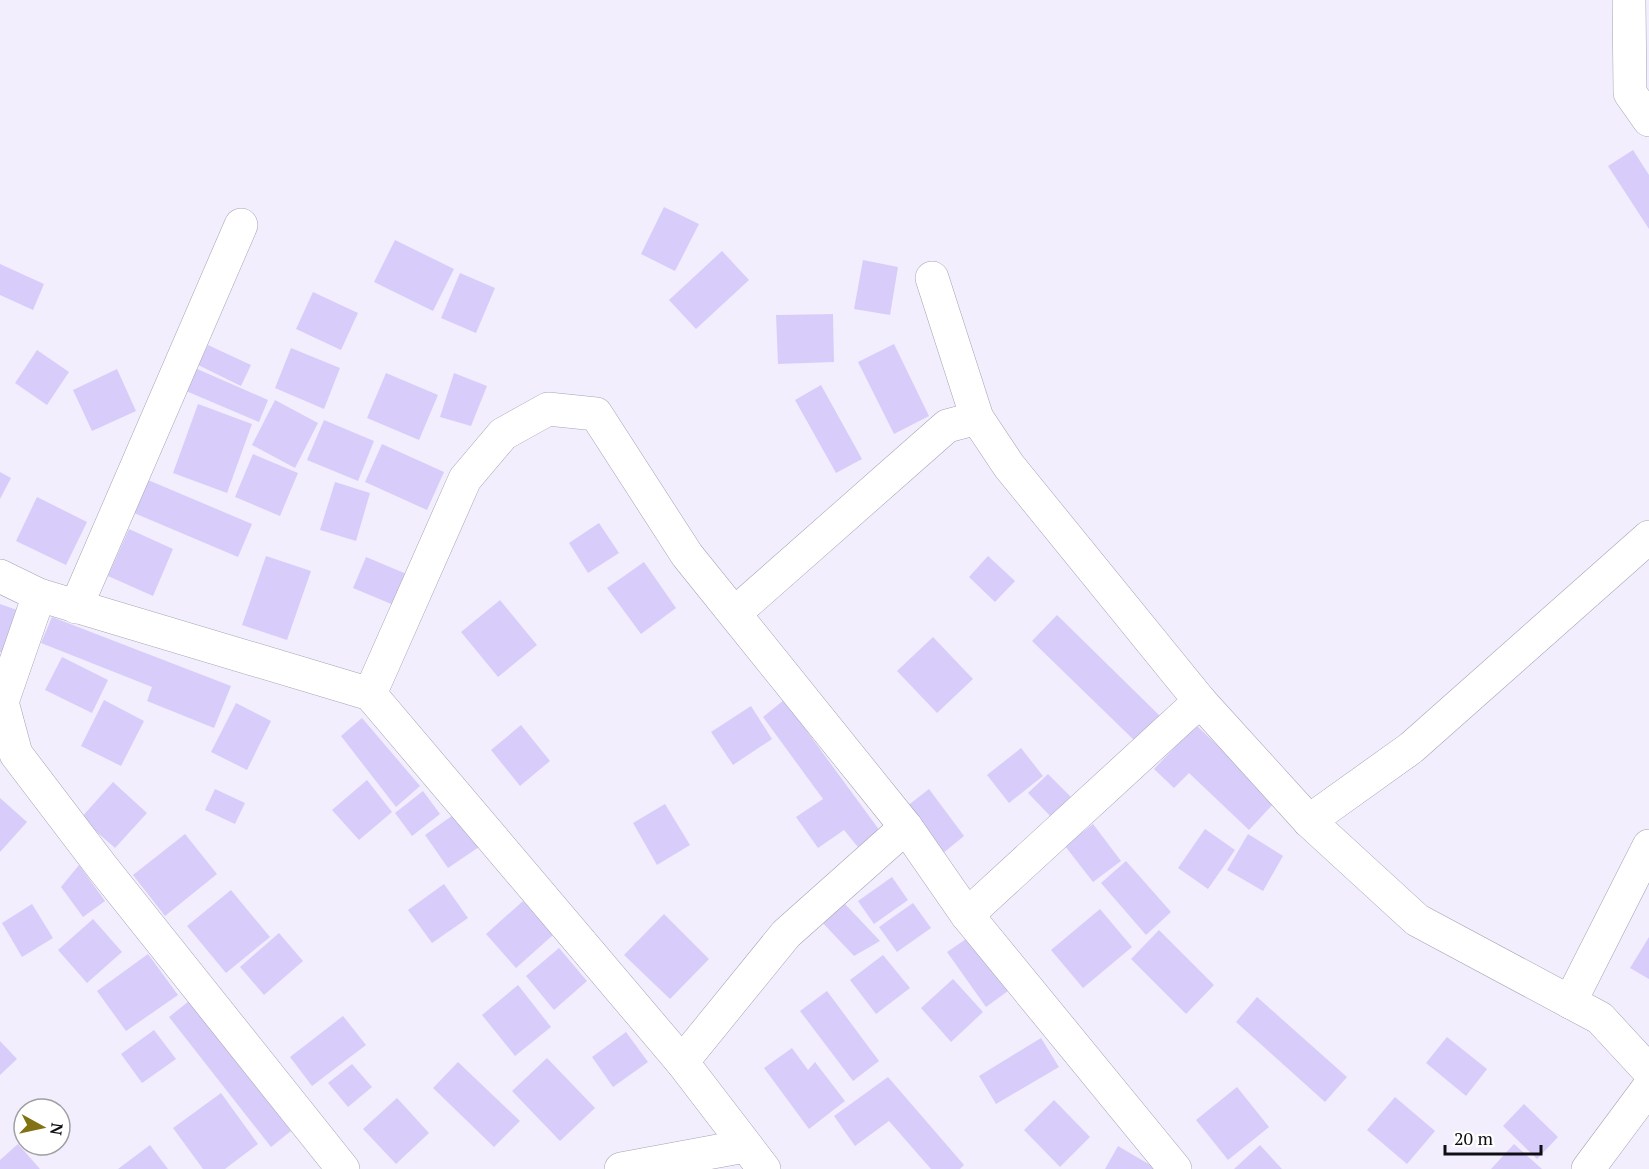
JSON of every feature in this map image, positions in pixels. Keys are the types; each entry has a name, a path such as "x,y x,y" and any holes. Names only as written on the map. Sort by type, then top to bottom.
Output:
{"street":[{"path":"1629,0 1630,93 1649,120"},
{"path":"76,607 241,225"},
{"path":"932,278 977,418 1009,466 1200,701 1309,821 1417,920 1600,1018 1649,1071"},
{"path":"370,694 465,479 503,434 548,409 596,414 687,555 906,826 967,915 1175,1169"},
{"path":"735,613 947,426 977,418"},
{"path":"1309,821 1411,748 1649,537"},
{"path":"0,576 39,595 76,607 370,694 682,1062 754,1157"},
{"path":"39,595 2,702 16,754 102,867 343,1169"},
{"path":"967,915 1200,701"},
{"path":"682,1062 786,934 906,826"},
{"path":"1570,1002 1649,846"},
{"path":"1588,1169 1649,1087"},
{"path":"621,1169 754,1157"}],"building":[{"path":"1633,150 1649,175 1649,229 1608,166"},
{"path":"664,207 699,224 675,271 641,254"},
{"path":"395,240 454,269 433,311 374,282"},
{"path":"722,251 749,280 696,329 669,300"},
{"path":"863,260 898,267 890,315 854,309"},
{"path":"0,264 44,284 33,310 0,295"},
{"path":"460,273 495,288 476,333 441,318"},
{"path":"313,292 358,313 341,350 296,329"},
{"path":"833,314 834,362 778,364 776,315"},
{"path":"894,344 929,416 894,434 858,362"},
{"path":"208,345 251,365 241,386 198,365"},
{"path":"291,348 340,368 324,409 275,388"},
{"path":"37,350 69,372 47,405 15,383"},
{"path":"195,368 268,400 259,422 186,391"},
{"path":"117,369 136,411 92,431 73,390"},
{"path":"386,373 438,395 419,440 367,418"},
{"path":"454,373 487,386 471,426 440,417"},
{"path":"821,385 862,459 836,473 795,400"},
{"path":"275,400 318,423 295,468 252,445"},
{"path":"198,404 252,424 227,493 173,473"},
{"path":"324,420 374,441 358,481 307,460"},
{"path":"382,444 444,472 427,510 365,482"},
{"path":"253,454 298,473 280,516 235,497"},
{"path":"0,472 11,478 0,499"},
{"path":"148,480 252,524 238,557 134,513"},
{"path":"335,482 370,493 356,541 320,530"},
{"path":"37,497 87,522 66,565 16,541"},
{"path":"599,523 619,553 588,573 569,543"},
{"path":"129,529 173,549 153,596 108,576"},
{"path":"266,556 311,571 287,640 242,625"},
{"path":"988,556 1015,581 995,602 969,577"},
{"path":"366,557 409,575 396,606 353,588"},
{"path":"644,562 676,608 641,634 607,588"},
{"path":"500,600 537,645 498,677 461,632"},
{"path":"0,604 17,610 3,653 0,652"},
{"path":"1057,615 1162,718 1137,743 1032,641"},
{"path":"52,617 231,686 214,728 147,701 152,687 41,643"},
{"path":"933,637 973,679 937,713 897,671"},
{"path":"62,657 108,680 92,713 45,690"},
{"path":"104,700 144,721 121,766 81,746"},
{"path":"784,700 880,831 858,847 844,830 818,848 796,817 823,799 763,717"},
{"path":"236,703 271,721 247,770 211,752"},
{"path":"751,706 772,739 733,765 711,732"},
{"path":"362,718 420,786 396,807 341,736"},
{"path":"521,725 550,761 520,786 491,750"},
{"path":"1196,725 1276,801 1249,830 1189,773 1174,788 1154,769"},
{"path":"1021,748 1043,776 1009,803 987,775"},
{"path":"1048,774 1075,801 1055,821 1028,793"},
{"path":"367,780 392,812 359,840 332,810"},
{"path":"113,782 147,813 115,848 81,818"},
{"path":"215,789 245,803 235,824 205,810"},
{"path":"929,789 964,836 942,854 906,807"},
{"path":"423,791 440,814 412,836 395,813"},
{"path":"0,798 27,822 0,852"},
{"path":"665,804 690,845 657,865 633,823"},
{"path":"456,813 479,847 448,868 425,835"},
{"path":"1093,824 1121,861 1093,882 1065,846"},
{"path":"1205,829 1235,850 1208,889 1178,868"},
{"path":"185,834 217,874 165,916 133,875"},
{"path":"1248,834 1283,856 1263,891 1227,870"},
{"path":"1126,861 1171,912 1146,935 1101,883"},
{"path":"79,865 105,901 83,917 61,887"},
{"path":"892,877 908,900 874,924 858,901"},
{"path":"444,884 468,918 432,943 408,910"},
{"path":"231,890 270,937 226,973 187,926"},
{"path":"523,901 553,935 516,968 486,934"},
{"path":"913,903 931,928 897,952 879,927"},
{"path":"32,904 53,938 22,957 2,923"},
{"path":"845,904 880,941 854,956 820,920"},
{"path":"1100,909 1132,947 1083,988 1051,950"},
{"path":"664,914 709,959 670,999 624,955"},
{"path":"93,919 122,952 87,983 58,950"},
{"path":"1159,930 1214,985 1186,1014 1131,959"},
{"path":"279,933 303,961 264,995 240,967"},
{"path":"969,937 1008,991 986,1007 947,952"},
{"path":"1649,937 1649,979 1630,968"},
{"path":"559,948 587,981 554,1010 526,976"},
{"path":"148,954 178,995 126,1031 97,991"},
{"path":"883,955 910,988 876,1014 850,980"},
{"path":"953,979 983,1012 951,1042 921,1008"},
{"path":"518,985 551,1027 515,1056 482,1015"},
{"path":"827,991 879,1061 853,1081 800,1011"},
{"path":"1257,997 1347,1077 1325,1102 1236,1022"},
{"path":"189,1001 291,1131 271,1147 169,1017"},
{"path":"343,1016 366,1045 312,1086 290,1057"},
{"path":"154,1030 176,1059 142,1083 121,1054"},
{"path":"626,1032 648,1062 613,1087 592,1057"},
{"path":"1447,1037 1487,1069 1466,1096 1426,1063"},
{"path":"1041,1038 1059,1067 996,1104 979,1076"},
{"path":"0,1041 17,1059 0,1075"},
{"path":"792,1048 808,1070 815,1062 845,1101 809,1129 764,1068"},
{"path":"547,1058 595,1108 560,1141 512,1091"},
{"path":"458,1062 520,1121 494,1147 433,1088"},
{"path":"352,1064 372,1087 348,1107 328,1083"},
{"path":"888,1077 964,1165 960,1169 931,1169 889,1121 855,1146 834,1116"},
{"path":"1237,1087 1269,1127 1228,1160 1196,1120"},
{"path":"221,1093 258,1144 225,1169 203,1169 173,1128"},
{"path":"1395,1097 1435,1131 1407,1164 1367,1130"},
{"path":"397,1098 429,1133 396,1164 363,1129"},
{"path":"1054,1100 1090,1137 1060,1167 1024,1130"},
{"path":"1524,1104 1558,1137 1537,1159 1503,1126"},
{"path":"1514,1144 1542,1169 1491,1169"},
{"path":"150,1145 168,1169 118,1169"},
{"path":"1260,1145 1282,1169 1234,1169"},
{"path":"1118,1146 1157,1169 1105,1169"},
{"path":"12,1149 12,1157 29,1157 40,1169 0,1169 0,1160"}]}
